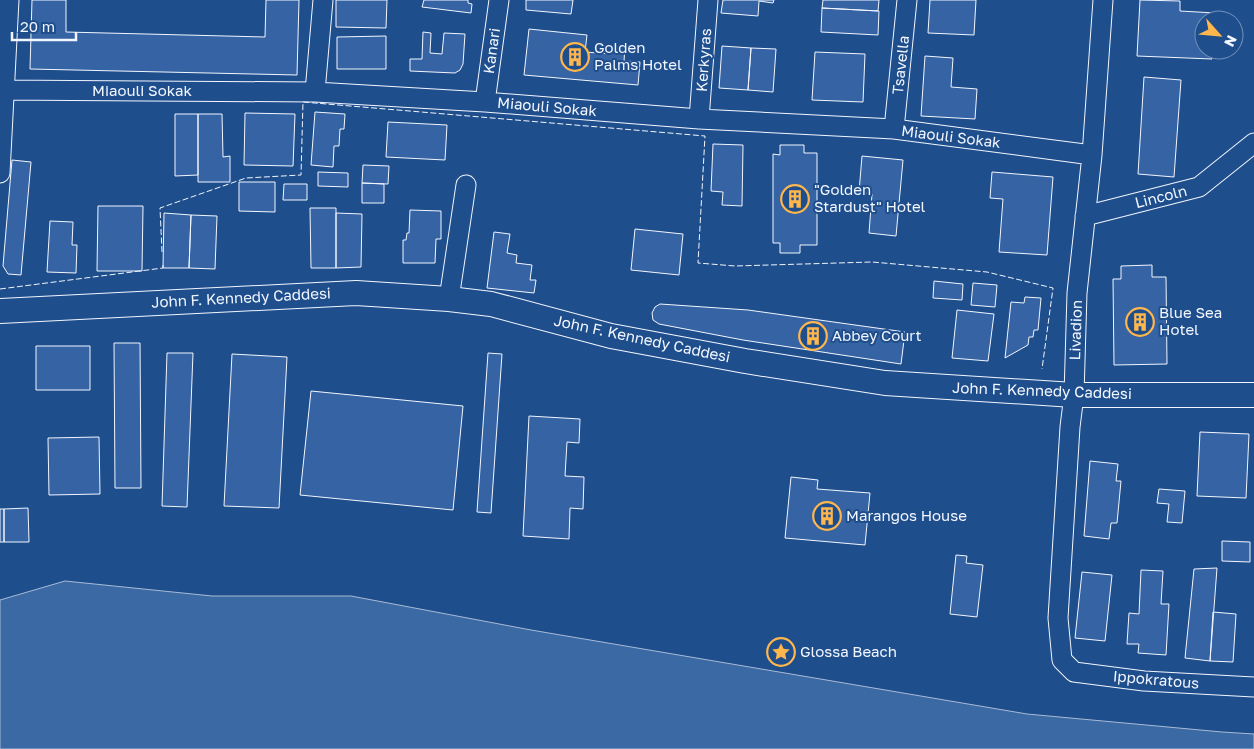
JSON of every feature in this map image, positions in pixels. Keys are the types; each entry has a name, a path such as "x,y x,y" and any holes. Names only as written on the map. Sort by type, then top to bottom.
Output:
{"street":[{"path":"0,173 2,90 9,0"},
{"path":"315,92 323,0"},
{"name":"Kanari","path":"485,102 499,0"},
{"name":"Kerkyras","path":"699,119 708,0"},
{"name":"Tsavella","path":"894,129 907,0"},
{"name":"Livadion","path":"1062,660 1058,618 1070,427 1074,395 1077,293 1092,155 1103,0"},
{"name":"Miaouli Sokak","path":"2,90 315,92 485,102 699,119 894,129 1092,155"},
{"name":"Lincoln","path":"1085,216 1199,187 1254,143"},
{"path":"449,299 466,184"},
{"name":"John F. Kennedy Caddesi","path":"0,311 356,293 449,299 491,304 611,336 745,361 866,380 1074,395 1254,395"},
{"name":"Ippokratous","path":"1062,660 1074,672 1144,681 1254,687"}],"water":[{"path":"65,581 212,596 351,596 531,630 1027,714 1254,734 1254,749 0,749 0,600"}],"building":[{"path":"32,0 66,0 66,32 265,37 266,0 299,0 297,75 30,69"},
{"path":"336,0 387,0 386,28 336,27"},
{"path":"424,0 468,0 468,3 472,4 471,13 422,7"},
{"path":"526,0 573,0 571,14 526,10"},
{"path":"723,0 774,0 773,3 759,1 758,16 721,13"},
{"path":"823,0 879,0 878,11 822,8"},
{"path":"930,0 976,0 974,35 928,33"},
{"path":"1140,0 1180,1 1180,11 1194,12 1194,58 1137,56"},
{"path":"822,8 879,11 878,35 821,32"},
{"name":"Golden Palms Hotel","path":"529,29 587,35 585,52 611,54 611,46 625,47 624,61 640,62 638,85 524,75"},
{"path":"423,32 431,33 430,53 442,54 444,33 465,34 463,64 460,70 455,73 410,71 410,59 422,59"},
{"path":"386,36 386,69 337,69 337,37"},
{"path":"722,46 751,48 748,90 719,88"},
{"path":"751,48 776,49 773,92 748,90"},
{"path":"815,52 865,54 863,102 812,100"},
{"path":"925,56 953,58 951,87 977,89 975,119 921,116"},
{"path":"1144,77 1181,80 1174,177 1138,174"},
{"path":"315,112 345,114 344,129 340,129 339,146 334,146 333,167 311,165"},
{"path":"245,113 295,114 293,166 244,165"},
{"path":"175,114 198,114 198,175 175,176"},
{"path":"198,114 222,114 223,157 230,156 230,182 198,182"},
{"path":"388,122 447,125 445,160 386,157"},
{"path":"713,144 743,145 742,206 722,205 723,192 711,191"},
{"name":"\"Golden Stardust\" Hotel","path":"780,145 804,145 804,153 817,153 817,245 800,245 800,253 780,253 780,243 773,243 773,154 780,155"},
{"path":"862,156 903,160 896,236 869,233 872,194 859,192"},
{"path":"12,160 31,162 21,275 8,274 3,266"},
{"path":"363,165 389,166 388,184 362,183"},
{"path":"318,172 348,173 348,187 318,186"},
{"path":"992,172 1053,177 1047,255 999,252 1003,199 990,198"},
{"path":"239,182 275,182 275,212 239,211"},
{"path":"362,183 384,184 384,203 362,203"},
{"path":"284,184 307,184 307,200 283,200"},
{"path":"98,206 143,206 142,271 97,271"},
{"path":"310,208 336,208 336,268 311,268"},
{"path":"410,210 441,211 441,239 436,239 435,263 403,263 403,240 406,240 407,233 409,233"},
{"path":"164,213 191,215 189,268 163,268"},
{"path":"336,213 362,214 361,267 336,268"},
{"path":"191,215 217,216 215,269 189,268"},
{"path":"50,221 73,222 72,245 77,245 76,273 47,272"},
{"path":"635,229 683,234 679,275 631,270"},
{"path":"494,232 510,234 507,253 517,255 516,263 532,265 530,280 536,280 534,293 487,288"},
{"name":"Blue Sea Hotel","path":"1152,265 1152,277 1166,277 1167,364 1114,365 1113,279 1121,279 1121,266"},
{"path":"934,281 963,284 962,300 933,298"},
{"path":"973,283 997,285 995,307 971,305"},
{"path":"1025,297 1041,298 1038,330 1034,330 1033,337 1029,337 1028,345 1005,358 1011,302 1024,303"},
{"name":"Abbey Court","path":"660,304 748,310 905,332 901,364 743,340 659,324 653,320 652,313 655,307"},
{"path":"957,310 994,314 988,361 952,358"},
{"path":"114,343 140,343 141,488 115,488"},
{"path":"36,346 90,346 90,390 36,390"},
{"path":"167,353 193,353 187,507 162,506"},
{"path":"488,353 502,354 491,513 477,512"},
{"path":"232,354 287,357 279,508 224,506"},
{"path":"311,391 463,406 453,510 300,495"},
{"path":"529,416 580,419 579,443 567,442 565,476 584,477 583,509 570,508 569,539 523,536"},
{"path":"1200,432 1249,434 1246,498 1197,496"},
{"path":"99,437 100,494 49,495 48,438"},
{"path":"1090,461 1118,464 1116,481 1121,481 1117,523 1111,523 1109,539 1084,536"},
{"name":"Marangos House","path":"791,477 818,480 817,489 870,493 865,545 785,538"},
{"path":"1159,489 1185,491 1182,523 1167,522 1169,504 1157,503"},
{"path":"28,508 29,542 4,542 4,509"},
{"path":"0,509 4,509 4,542 0,542"},
{"path":"1222,541 1250,542 1250,562 1222,561"},
{"path":"956,555 967,556 966,563 983,565 977,617 950,614"},
{"path":"1217,568 1210,661 1185,658 1194,569"},
{"path":"1141,570 1163,571 1161,604 1169,604 1166,655 1138,653 1139,644 1127,644 1129,613 1139,614"},
{"path":"1082,572 1112,575 1105,641 1075,638"},
{"path":"1213,612 1236,614 1233,662 1210,661"}],"fence":[{"path":"162,252 160,208 246,178 301,175 303,102 705,136 698,263 735,266 872,262 987,272 1053,288 1042,369"},
{"path":"0,289 163,268 163,265"}],"place":[{"name":"Golden Palms Hotel","path":"575,57"},
{"name":"\"Golden Stardust\" Hotel","path":"795,199"},
{"name":"Blue Sea Hotel","path":"1140,322"},
{"name":"Abbey Court","path":"813,336"},
{"name":"Marangos House","path":"827,516"},
{"name":"Glossa Beach","path":"781,652"}]}
